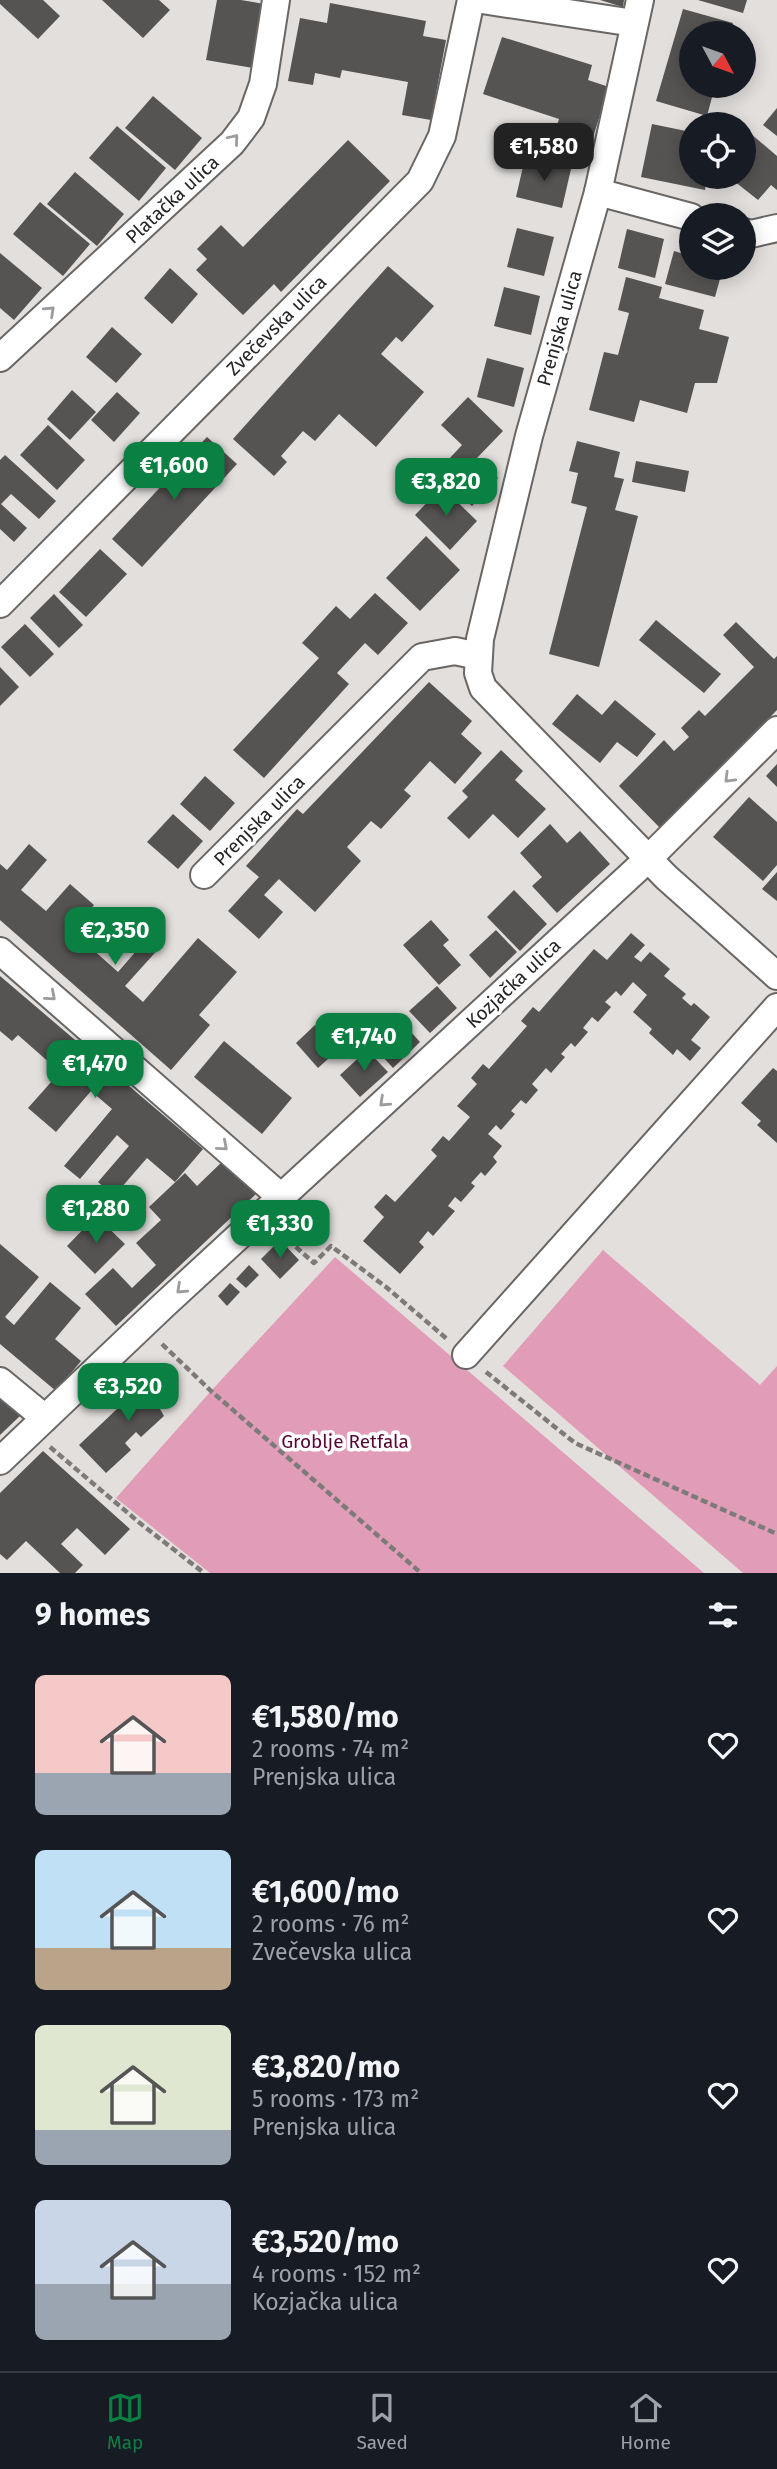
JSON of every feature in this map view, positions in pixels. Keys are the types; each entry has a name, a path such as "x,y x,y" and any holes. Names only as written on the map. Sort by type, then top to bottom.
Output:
{"street":[{"name":"Platačka ulica","path":"0,358 232,143 251,118 263,84 276,0"},
{"name":"Zvečevska ulica","path":"0,604 420,181 442,136 471,0"},
{"path":"482,0 637,12"},
{"name":"Prenjska ulica","path":"637,12 598,192 528,436 480,639 478,673 483,688 648,859 777,976"},
{"path":"598,192 679,214"},
{"path":"756,232 777,228"},
{"name":"Prenjska ulica","path":"204,875 422,657 455,651 478,656"},
{"name":"Kozjačka ulica","path":"0,1461 46,1431 281,1197 648,859 777,730"},
{"path":"0,951 281,1197"},
{"path":"466,1355 777,1007"},
{"path":"0,1381 46,1431"}],"path":[{"path":"277,1231 314,1263 331,1246 386,1287 575,1443 777,1534"},
{"path":"159,1341 211,1391 421,1573"},
{"path":"46,1431 141,1524 204,1573"}],"green space":[{"path":"603,1250 760,1385 777,1366 777,1573 743,1573 503,1366"},
{"name":"Groblje Retfala","path":"335,1257 704,1573 210,1573 116,1498"}],"building":[{"path":"0,0 43,0 60,16 38,39 0,4"},
{"path":"102,0 159,0 170,10 143,38"},
{"path":"217,0 265,4 253,68 206,60"},
{"path":"600,0 624,0 623,7"},
{"path":"698,0 747,0 743,13"},
{"path":"330,3 426,21 423,36 446,40 431,120 402,115 408,82 342,70 340,78 315,73 313,85 288,81 300,18 327,23"},
{"path":"683,9 726,21 679,21"},
{"path":"679,23 679,98 712,98 708,112 693,112 656,101"},
{"path":"502,37 592,65 588,80 609,87 587,156 551,144 559,119 483,94"},
{"path":"153,96 202,138 175,170 125,128"},
{"path":"777,108 777,136 763,125"},
{"path":"652,124 679,130 679,185 641,177"},
{"path":"117,126 166,168 139,201 89,158"},
{"path":"756,138 777,156 777,190 771,185 758,200 744,189 756,189"},
{"path":"348,140 390,181 281,292 274,284 243,315 196,270 207,259 197,249 221,225 243,247"},
{"path":"525,158 571,169 562,208 516,197"},
{"path":"75,172 124,214 97,246 47,204"},
{"path":"40,202 90,244 63,276 13,234"},
{"path":"517,228 554,237 544,276 507,267"},
{"path":"627,229 664,239 655,278 618,268"},
{"path":"674,251 679,252 679,280 720,280 715,297 665,284"},
{"path":"0,253 42,288 14,320 0,308"},
{"path":"388,266 434,306 402,342 396,337 381,354 424,392 376,447 339,414 315,441 303,431 281,456 287,462 274,476 233,439"},
{"path":"170,268 198,294 172,324 144,298"},
{"path":"626,277 662,287 659,298 704,310 699,329 729,337 717,383 695,383 687,413 640,400 634,422 589,410 604,352 618,355 629,313 618,310"},
{"path":"504,287 540,296 531,335 494,326"},
{"path":"112,327 142,354 116,383 86,357"},
{"path":"487,358 524,368 514,407 477,397"},
{"path":"72,390 96,412 70,440 47,419"},
{"path":"117,392 140,413 114,442 91,420"},
{"path":"468,397 503,431 477,458 498,478 472,506 436,473 462,445 441,425"},
{"path":"48,425 85,460 57,490 20,455"},
{"path":"207,437 237,464 142,567 112,539"},
{"path":"577,441 620,452 614,477 624,479 615,510 638,516 599,667 549,654 587,507 571,503 578,473 569,471"},
{"path":"5,455 56,501 39,519 11,494 1,504 27,528 14,542 0,529 0,460"},
{"path":"636,461 689,471 685,492 632,482"},
{"path":"442,487 477,521 450,550 415,515"},
{"path":"426,536 460,570 420,611 386,578"},
{"path":"100,549 127,574 86,617 59,592"},
{"path":"375,593 408,623 378,655 365,643 337,673 349,684 264,778 233,750 319,658 302,643 336,606 350,619"},
{"path":"54,594 83,625 59,648 30,618"},
{"path":"656,620 721,674 704,693 639,640"},
{"path":"736,622 774,659 777,656 777,710 660,828 619,786 664,740 674,751 689,737 681,728 699,710 705,716 754,667 723,635"},
{"path":"25,624 54,654 30,677 1,647"},
{"path":"0,667 19,687 0,706"},
{"path":"429,682 472,721 461,734 482,753 455,784 430,761 404,790 411,796 381,829 371,821 347,847 361,861 315,912 279,879 264,895 283,912 259,939 228,911 259,877 246,866 297,809 303,814"},
{"path":"577,694 602,715 615,700 656,734 637,757 617,742 600,763 552,724"},
{"path":"501,750 523,771 515,780 546,809 518,838 493,814 469,839 447,818 468,797 462,791"},
{"path":"777,764 777,787 766,776"},
{"path":"205,776 235,803 210,831 180,804"},
{"path":"749,797 777,822 777,865 763,881 713,837"},
{"path":"173,814 203,841 178,869 147,842"},
{"path":"550,824 567,843 580,831 610,864 557,913 532,886 542,877 520,853"},
{"path":"29,844 47,860 21,890 46,911 70,884 94,905 72,931 118,972 150,935 162,945 125,986 143,1002 198,938 237,972 199,1015 210,1025 171,1070 0,920 0,864 7,870"},
{"path":"777,872 777,901 762,889"},
{"path":"514,890 547,924 520,951 487,917"},
{"path":"431,920 449,940 443,945 461,965 439,985 403,945"},
{"path":"496,930 517,952 490,978 469,955"},
{"path":"631,933 645,945 634,957 641,962 650,952 670,969 664,976 686,994 682,998 691,1006 694,1003 710,1017 691,1040 701,1048 690,1061 677,1049 673,1055 649,1033 652,1029 633,1012 647,995 633,982 621,996 616,991 605,1002 611,1007 598,1022 592,1017 583,1028 588,1032 575,1047 571,1043 561,1054 565,1057 551,1073 546,1068 532,1084 538,1090 526,1104 521,1100 511,1111 515,1114 501,1130 496,1125 488,1134 502,1146 493,1157 497,1162 485,1176 481,1172 471,1183 475,1186 461,1202 455,1197 448,1206 455,1211 433,1236 428,1231 419,1242 424,1247 400,1274 363,1241 384,1217 374,1207 386,1194 395,1202 437,1156 431,1150 443,1136 449,1141 470,1117 457,1106 477,1084 471,1078 483,1064 489,1069 527,1026 521,1021 533,1007 539,1012 594,949 607,960"},
{"path":"0,976 203,1149 175,1182 147,1158 114,1196 98,1182 129,1146 117,1135 80,1179 64,1166 112,1109 91,1091 56,1132 28,1108 60,1072 18,1035 12,1041 0,1031"},
{"path":"437,986 457,1008 430,1033 409,1011"},
{"path":"400,1020 420,1042 393,1068 373,1046"},
{"path":"315,1025 338,1050 318,1068 296,1043"},
{"path":"224,1041 292,1098 262,1134 194,1077"},
{"path":"367,1050 388,1072 360,1097 340,1075"},
{"path":"773,1068 777,1071 777,1143 757,1125 761,1121 741,1103"},
{"path":"224,1160 256,1194 116,1326 85,1294 113,1268 132,1288 156,1265 136,1243 161,1220 149,1207 185,1173 197,1186"},
{"path":"96,1216 125,1244 95,1274 67,1246"},
{"path":"280,1240 299,1260 280,1279 261,1259"},
{"path":"0,1244 39,1277 5,1317 14,1325 50,1282 81,1308 55,1339 81,1361 56,1391 0,1344"},
{"path":"249,1265 259,1275 246,1288 236,1279"},
{"path":"230,1283 240,1292 227,1306 218,1296"},
{"path":"155,1373 176,1395 160,1409 164,1416 141,1437 136,1432 125,1443 131,1450 106,1473 79,1445"},
{"path":"0,1399 21,1415 0,1435"},
{"path":"43,1451 130,1529 105,1555 77,1528 61,1544 83,1565 75,1573 60,1573 26,1541 7,1560 0,1554 0,1493"}]}
